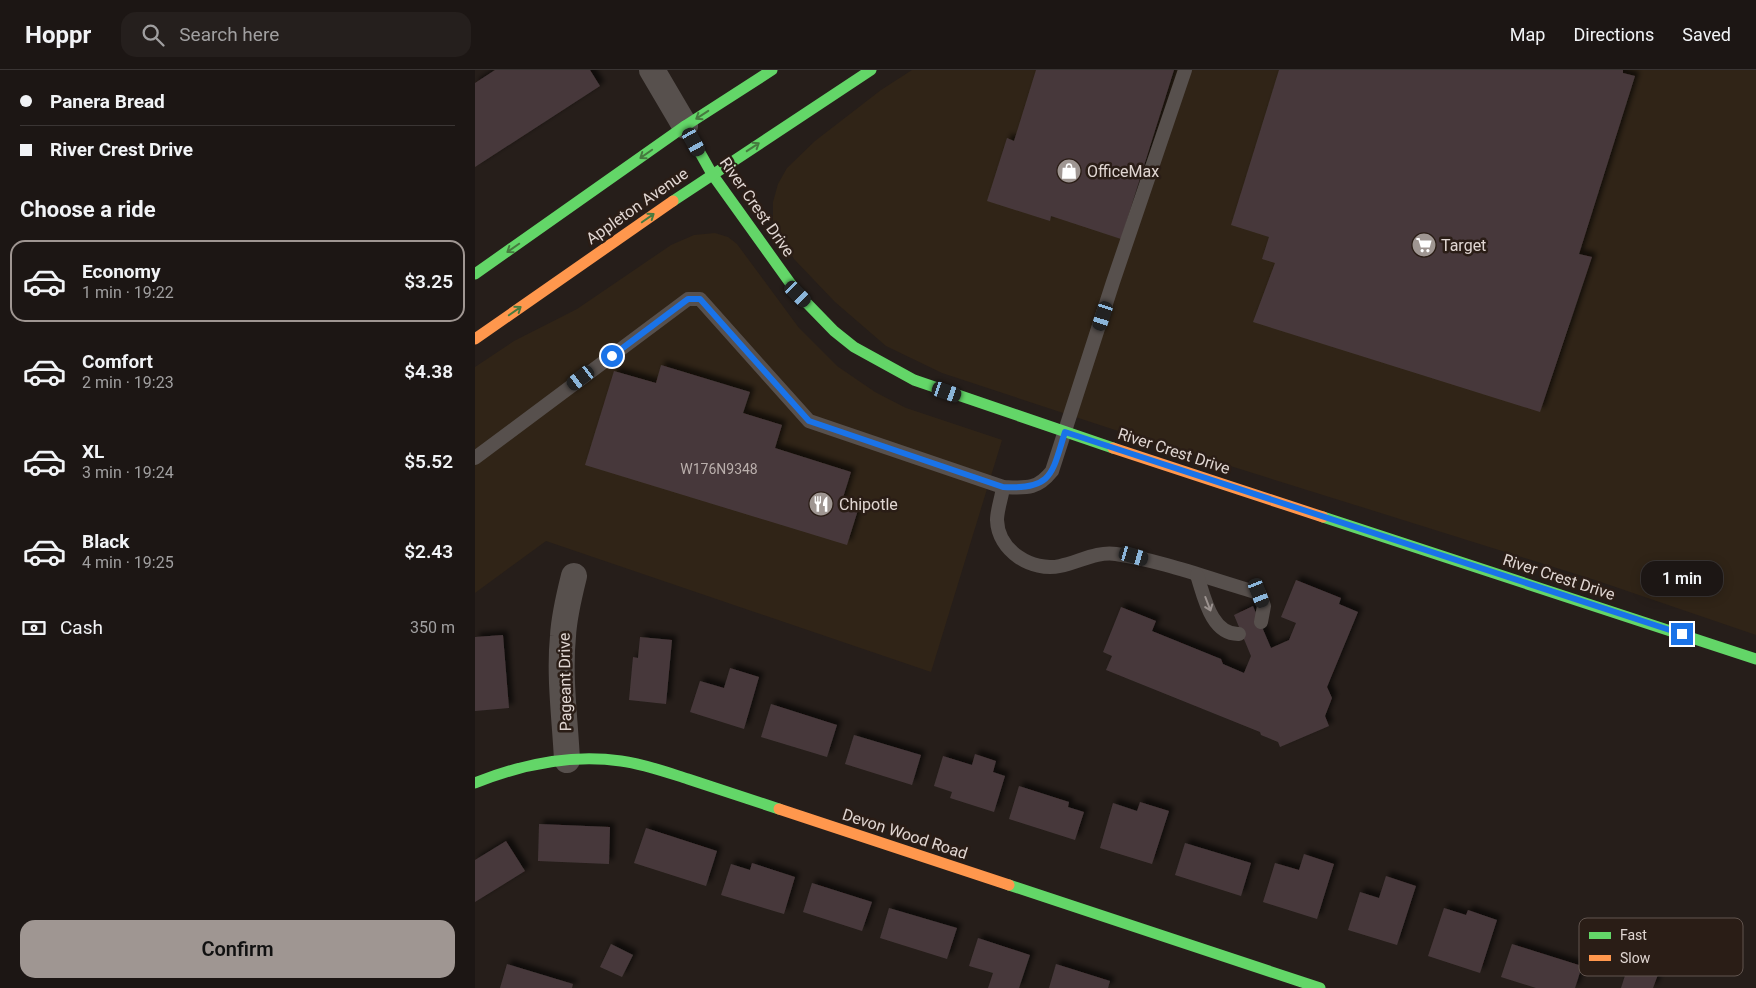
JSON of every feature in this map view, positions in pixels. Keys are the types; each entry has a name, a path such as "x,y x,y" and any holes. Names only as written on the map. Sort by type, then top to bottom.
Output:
{"street":[{"path":"652,70 685,126"},
{"path":"475,274 685,126 772,70"},
{"name":"Appleton Avenue","path":"475,339 712,174 871,70"},
{"name":"River Crest Drive","path":"685,126 712,174 798,294 834,331 854,347 888,368 913,380 1065,432 1756,659"},
{"name":"Pageant Drive","path":"567,760 562,665 563,638 565,614 574,576"},
{"name":"Devon Wood Road","path":"475,783 496,774 537,764 567,760 617,760 656,769 1320,988"}],"lane":[{"path":"475,458 688,299 700,299 809,421 1003,487 1023,488 1044,481 1052,471 1113,282 1185,70"},
{"path":"1003,487 997,520 1006,546 1017,557 1037,565 1058,566 1106,552 1134,556 1259,593 1264,606 1261,622"},
{"path":"1197,575 1208,607 1216,623 1232,634 1239,634"}],"shaded area":[{"path":"912,70 1756,70 1756,635 1595,580 1112,429 942,373 886,346 835,302 794,259 773,222 773,202 778,184 787,168 815,141 881,90"},
{"path":"715,233 728,237 737,244 799,328 837,366 875,392 906,408 1002,440 931,672 546,541 475,593 475,367 514,341 577,309 671,245 694,235"}],"building":[{"path":"495,70 590,70 600,86 475,167 475,83"},
{"name":"OfficeMax","path":"1036,70 1174,70 1121,239 1051,216 1050,221 987,201 1007,138 1014,141"},
{"name":"Target","path":"1279,70 1623,70 1623,73 1635,76 1579,254 1592,257 1540,412 1253,322 1275,263 1262,259 1269,237 1231,225"},
{"path":"661,365 750,392 743,413 782,425 775,448 851,472 841,504 858,510 847,545 585,465 614,371 656,383"},
{"path":"1296,580 1341,598 1339,604 1358,612 1327,687 1332,698 1325,716 1329,726 1280,747 1278,742 1261,735 1260,732 1106,670 1112,656 1103,652 1121,607 1156,621 1152,631 1221,659 1223,664 1244,673 1251,656 1234,615 1253,606 1271,648 1289,640 1296,623 1281,617"},
{"path":"503,635 509,708 475,711 475,637"},
{"path":"640,637 672,640 666,704 629,700 633,657 638,658"},
{"path":"730,668 759,677 744,729 690,712 700,681 724,688"},
{"path":"771,704 837,725 827,757 761,737"},
{"path":"854,735 921,755 912,785 845,764"},
{"path":"975,754 996,761 993,772 1005,776 994,812 950,798 952,792 934,786 943,756 972,765"},
{"path":"1019,786 1069,802 1068,807 1084,812 1075,840 1009,819"},
{"path":"1140,802 1169,811 1152,864 1100,848 1113,803 1137,811"},
{"path":"539,824 610,827 609,864 538,861"},
{"path":"646,828 717,851 706,886 634,863"},
{"path":"506,841 525,871 475,902 475,860"},
{"path":"1185,843 1251,863 1241,896 1175,875"},
{"path":"1304,854 1334,864 1317,919 1263,902 1275,863 1299,870"},
{"path":"752,863 795,877 784,914 721,895 731,864 750,870"},
{"path":"1386,876 1416,886 1397,945 1348,930 1360,892 1379,898"},
{"path":"812,883 872,902 862,931 803,912"},
{"path":"889,908 957,928 947,959 880,938"},
{"path":"1444,908 1466,915 1468,910 1497,920 1480,973 1428,956"},
{"path":"978,938 1030,955 1019,988 988,988 993,973 969,966"},
{"path":"611,944 633,955 622,977 600,967"},
{"path":"1512,944 1579,965 1579,975 1575,988 1536,988 1501,977"},
{"path":"507,964 573,984 572,988 500,988"},
{"path":"1056,964 1110,981 1108,988 1049,988"},
{"path":"1625,976 1657,976 1653,988 1621,988"}],"traffic: fast":[{"path":"475,274 685,126 772,70"},
{"path":"673,201 871,70"},
{"path":"685,126 712,174 798,294 834,331 854,347 914,380 1113,448"},
{"path":"1323,517 1756,659"},
{"path":"475,783 528,766 565,760 603,759 630,762 655,769 779,809"},
{"path":"1009,885 1320,988"}],"traffic: slow":[{"path":"475,339 673,201"},
{"path":"1113,448 1323,517"},
{"path":"779,809 1009,885"}],"place":[{"name":"OfficeMax","path":"1069,171"},
{"name":"Target","path":"1424,245"},
{"name":"Chipotle","path":"821,504"}],"route":[{"path":"612,356 688,299 700,299 809,421 1003,487 1023,488 1044,481 1052,471 1065,432 1682,634"}]}
